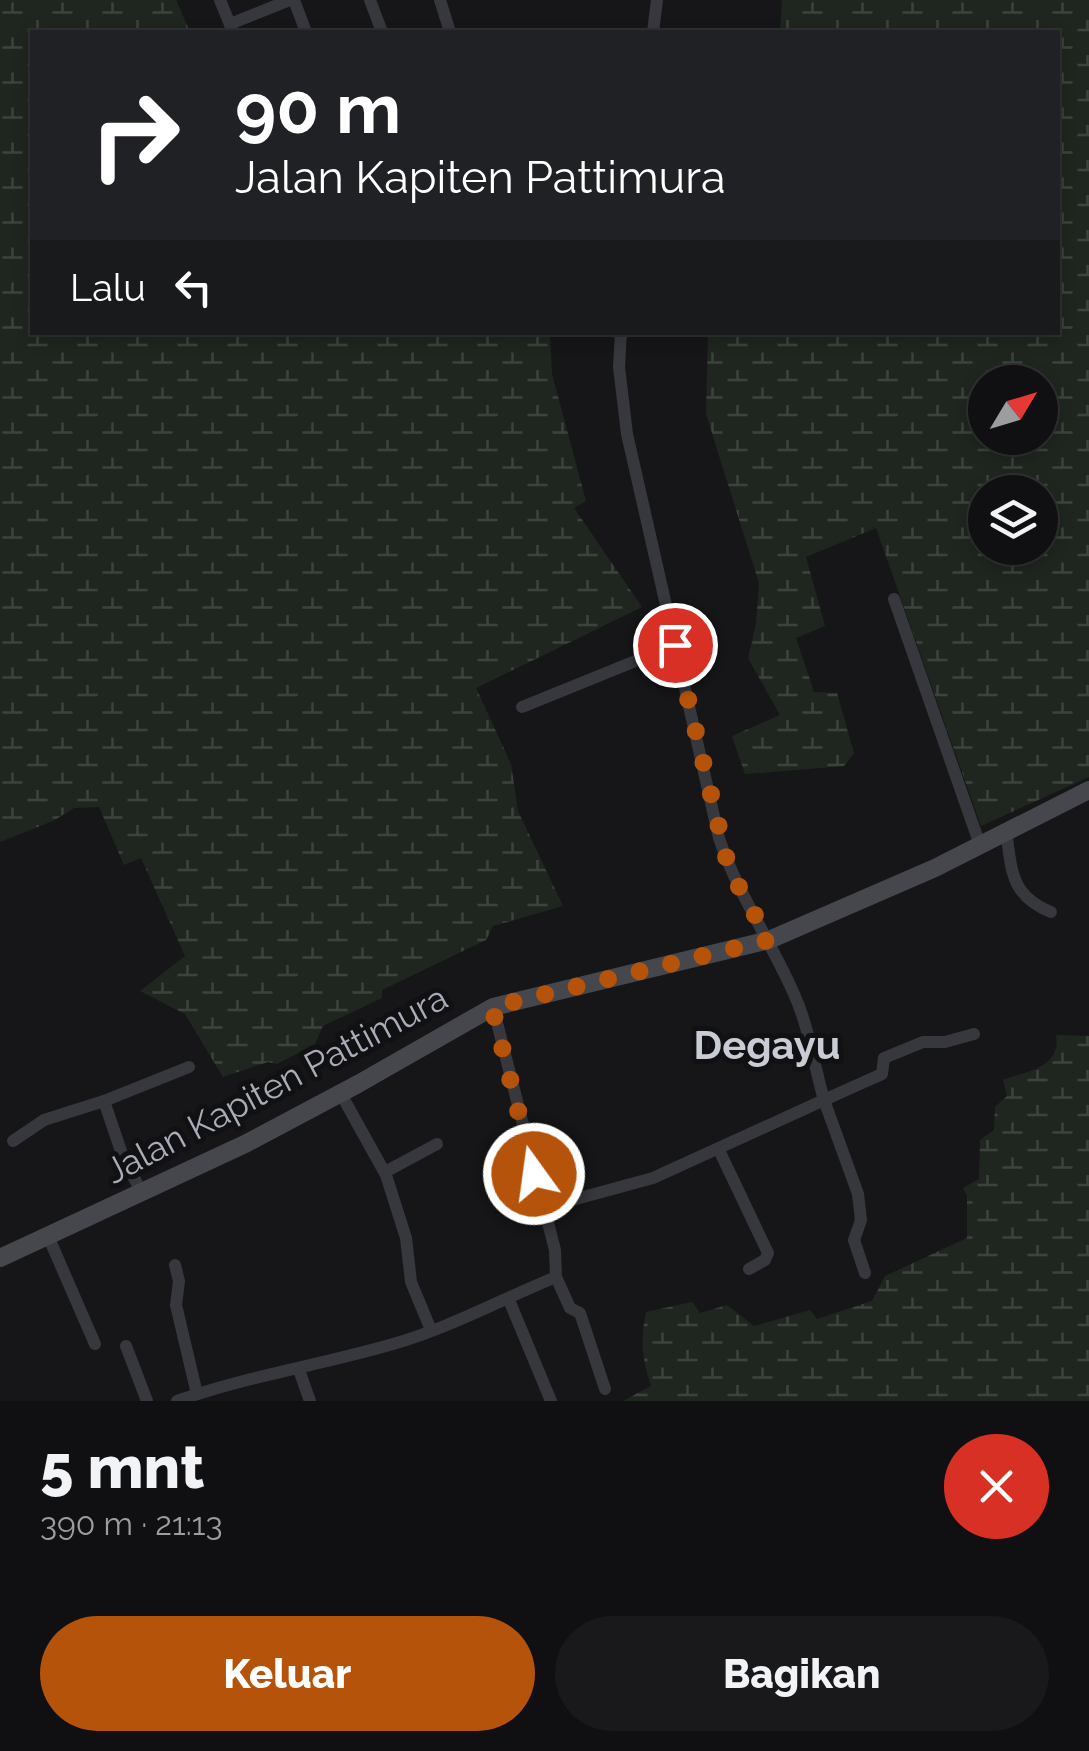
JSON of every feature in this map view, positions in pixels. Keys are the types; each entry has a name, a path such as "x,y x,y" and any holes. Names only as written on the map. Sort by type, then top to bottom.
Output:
{"street":[{"path":"220,0 232,28 292,0 305,30"},
{"path":"370,0 381,30"},
{"path":"440,0 449,30"},
{"path":"654,30 658,0"},
{"path":"621,335 619,367 627,434 724,854 796,999 824,1100 858,1194 861,1220 854,1240 865,1273"},
{"path":"894,599 980,845"},
{"path":"522,707 675,645"},
{"name":"Jalan Kapiten Pattimura","path":"0,1258 142,1194 341,1094 492,1007 769,940 980,845 1089,790"},
{"path":"1006,831 1014,871 1026,899 1051,912"},
{"path":"492,1007 557,1259 556,1276 570,1308 580,1314 605,1389"},
{"path":"543,1208 653,1178 882,1074 884,1058 923,1042 945,1042 974,1034"},
{"path":"13,1141 48,1118 104,1101 189,1067"},
{"path":"341,1094 385,1172 406,1238 411,1282 431,1330"},
{"path":"104,1101 123,1157 142,1194"},
{"path":"385,1172 437,1144"},
{"path":"719,1150 768,1253 765,1260 749,1269"},
{"path":"48,1236 96,1344"},
{"path":"175,1265 179,1285 176,1305 196,1394"},
{"path":"179,1401 397,1343 509,1300 556,1276"},
{"path":"509,1300 551,1401"},
{"path":"126,1346 147,1401"},
{"path":"299,1370 310,1401"}],"green space":[{"path":"0,0 176,0 189,30 30,30 30,335 550,335 552,374 586,501 574,508 642,607 476,688 511,764 518,811 563,906 493,926 486,940 382,990 382,998 323,1026 315,1044 277,1064 268,1062 223,1077 185,1014 140,991 185,956 141,858 124,865 99,807 74,808 53,821 0,842"},
{"path":"782,0 1089,0 1089,777 981,826 876,528 806,557 825,626 796,638 814,692 837,693 854,753 844,766 745,774 732,736 780,715 748,658 759,583 706,414 708,335 1060,335 1060,30 780,30"},
{"path":"1056,1035 1089,1036 1089,1401 623,1401 651,1386 643,1349 646,1312 692,1302 700,1313 727,1305 754,1326 810,1310 817,1319 872,1301 885,1276 967,1238 967,1196 963,1188 979,1179 980,1140 994,1130 995,1107 1007,1096 1003,1080 1048,1061 1054,1054"}],"district":[{"name":"Degayu","path":"767,1044"}],"route":[{"path":"534,1174 492,1007 769,940 729,869 719,838 675,645"}]}
